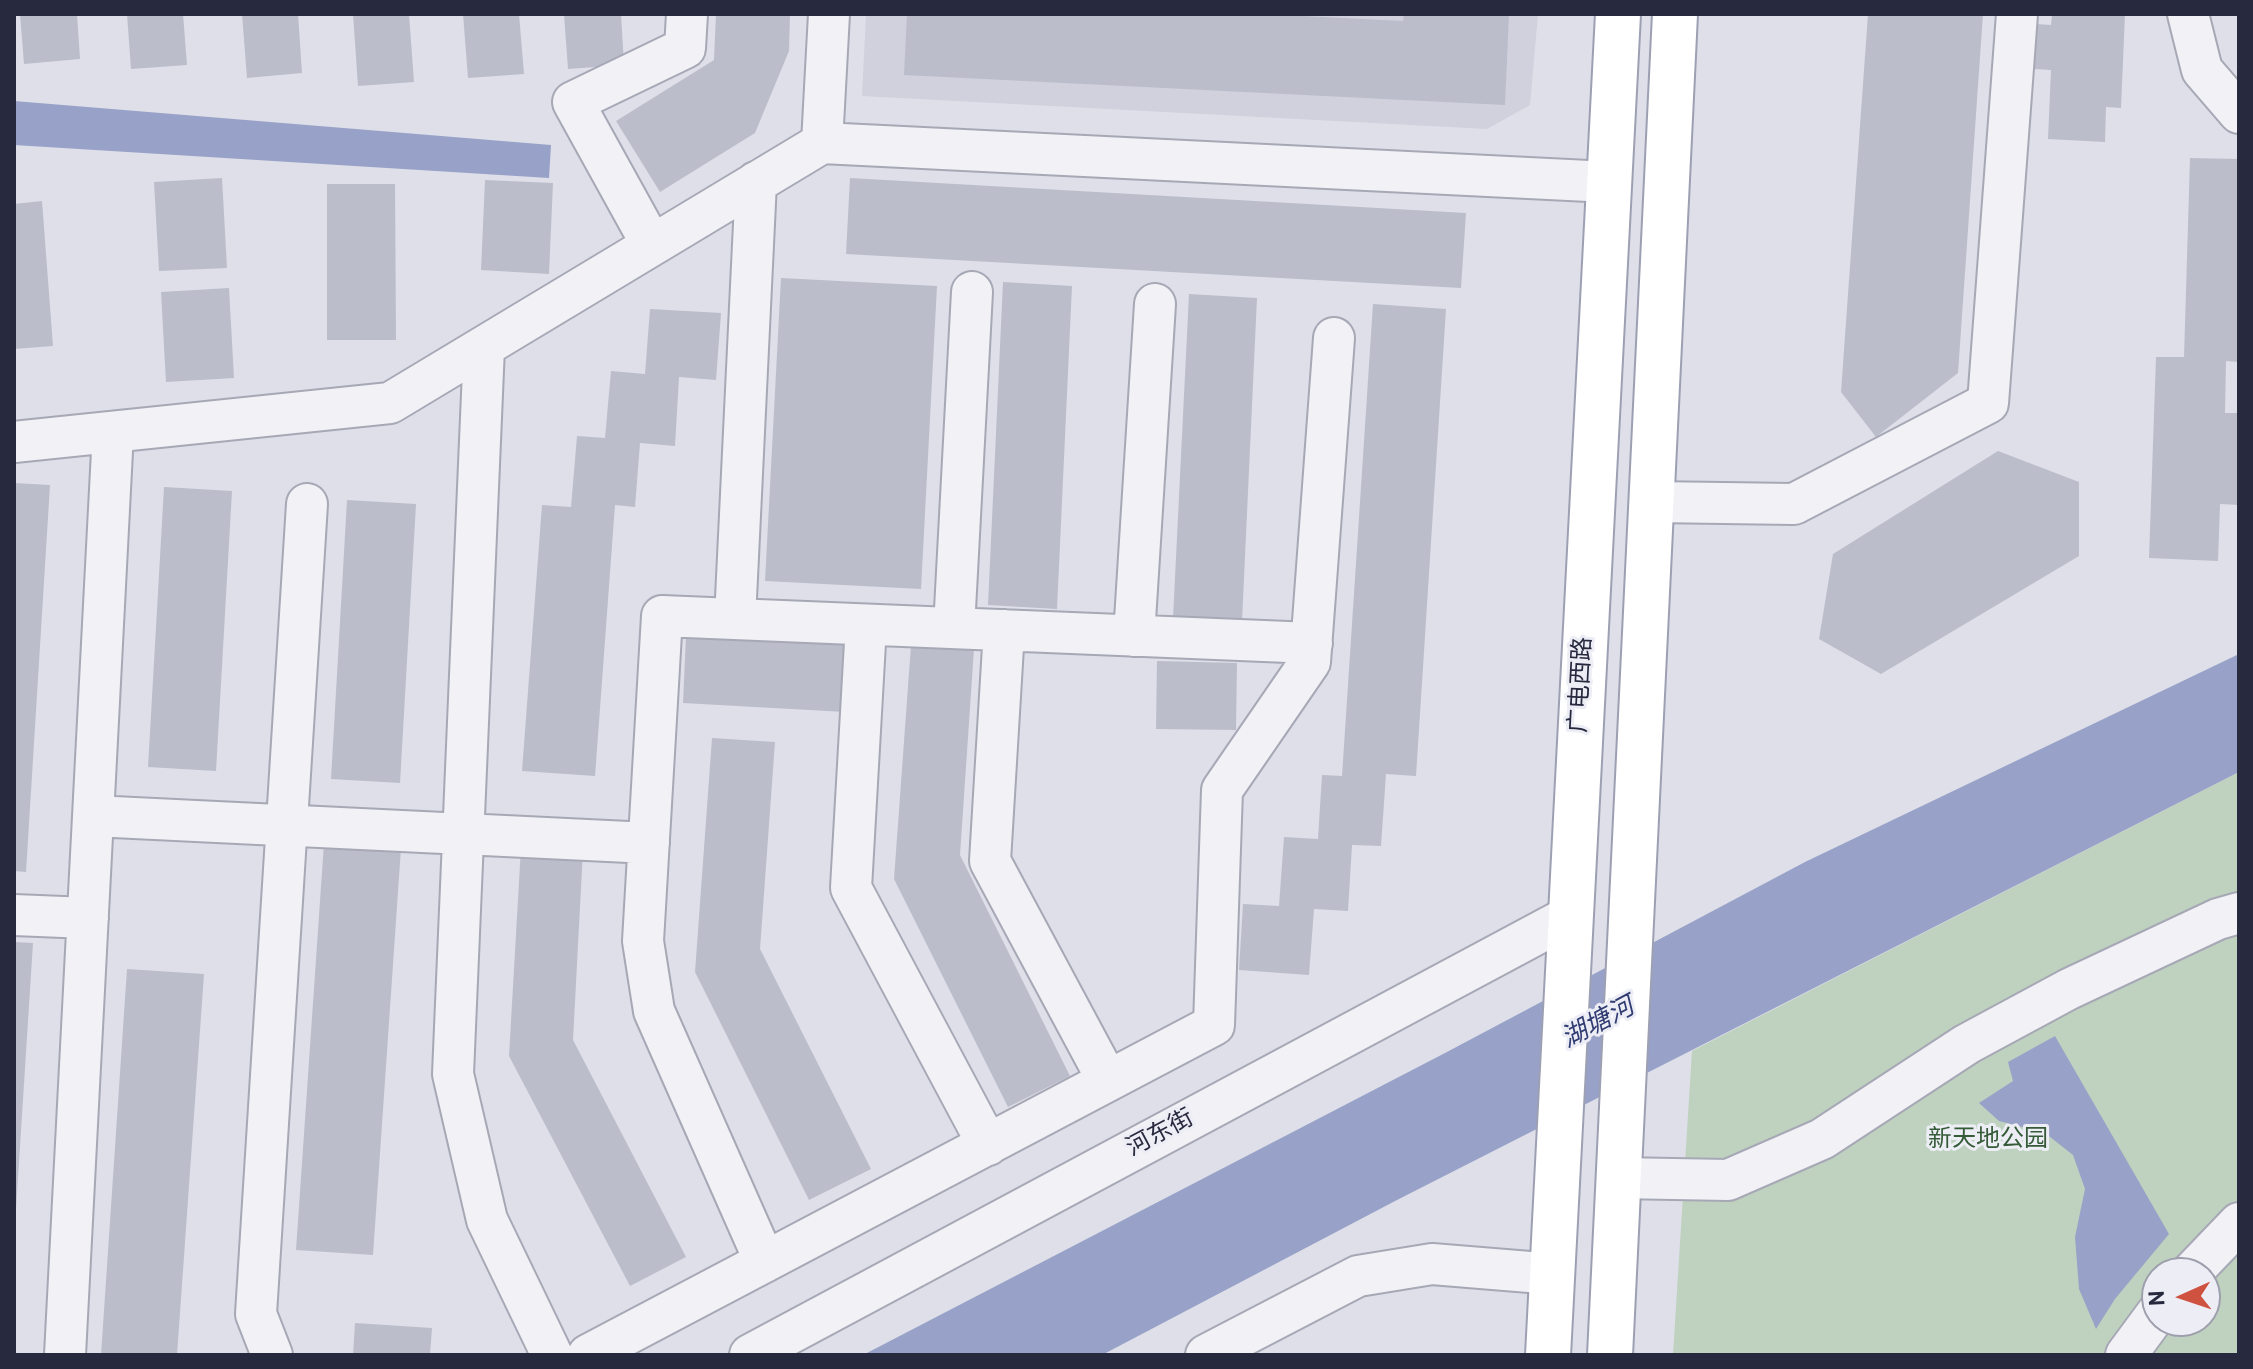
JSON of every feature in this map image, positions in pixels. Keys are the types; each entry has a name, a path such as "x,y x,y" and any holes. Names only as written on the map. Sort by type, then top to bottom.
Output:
{"main road":[{"name":"广电西路","path":"1548,1355 1562,1136 1618,14"},
{"path":"1610,1355 1675,14"}],"street":[{"path":"652,245 573,102 685,48 687,14"},
{"path":"822,143 829,14"},
{"path":"1651,502 1794,504 1988,403 2017,14"},
{"path":"2188,14 2202,70 2239,113"},
{"path":"14,442 390,403 822,143 1609,182"},
{"path":"735,619 756,182"},
{"path":"954,628 972,292"},
{"path":"1134,636 1155,304"},
{"path":"588,1355 1214,1025 1222,790 1310,662 1334,338"},
{"path":"484,347 453,1074 487,1220 552,1355"},
{"path":"65,1355 113,432"},
{"path":"272,1355 256,1314 307,504"},
{"path":"765,1262 654,1011 643,941 662,616 1312,643"},
{"path":"866,625 851,888 988,1145"},
{"path":"1004,630 990,861 1108,1081"},
{"path":"93,816 649,843"},
{"path":"1618,1178 1728,1180 1822,1139 1967,1044 2044,1003 2218,919 2239,913"},
{"path":"14,915 88,918"},
{"name":"河东街","path":"750,1355 1572,915"},
{"path":"2206,1257 2239,1223"},
{"path":"1206,1355 1358,1276 1432,1264 1554,1274"},
{"path":"2126,1355 2141,1335"}],"shaded area":[{"path":"866,14 1538,14 1530,105 1487,129 862,96"}],"green space":[{"name":"新天地公园","path":"2239,772 2239,1355 1673,1355 1692,1051"}],"water":[{"path":"14,101 551,145 549,178 14,145"},
{"name":"湖塘河","path":"2239,654 2239,772 1397,1200 1102,1355 863,1355 1805,862"},
{"path":"2055,1036 2169,1234 2150,1257 2141,1257 2141,1268 2115,1299 2096,1329 2079,1289 2075,1237 2085,1189 2073,1155 2045,1133 1999,1121 1979,1103 2013,1081 2008,1062"}],"building":[{"path":"20,14 77,14 80,59 24,64"},
{"path":"127,14 183,14 187,65 131,69"},
{"path":"242,14 298,14 302,73 247,78"},
{"path":"353,14 409,14 414,82 358,86"},
{"path":"463,14 519,14 524,74 468,78"},
{"path":"564,14 621,14 624,65 568,69"},
{"path":"716,14 790,14 789,51 755,133 660,192 616,121 714,60"},
{"path":"907,14 1262,14 1403,21 1404,14 1509,14 1505,105 904,75"},
{"path":"1868,14 1983,14 1958,373 1876,437 1841,392"},
{"path":"2052,14 2125,14 2121,108 2106,107 2105,142 2048,139 2051,70 2034,69 2036,24 2051,25"},
{"path":"2190,158 2239,159 2239,362 2226,361 2225,413 2239,413 2239,505 2220,504 2218,561 2149,558 2156,357 2184,357"},
{"path":"222,178 227,268 159,271 154,182"},
{"path":"850,178 1466,213 1461,288 846,254"},
{"path":"485,180 553,183 549,274 481,270"},
{"path":"327,184 395,184 396,340 327,340"},
{"path":"42,201 53,346 14,349 14,204"},
{"path":"781,278 937,286 921,589 765,581"},
{"path":"1003,282 1072,286 1057,609 988,605"},
{"path":"229,288 234,378 166,382 161,292"},
{"path":"1189,294 1257,298 1242,621 1173,618"},
{"path":"1373,304 1446,309 1416,776 1386,774 1381,846 1352,845 1348,911 1314,909 1309,975 1239,970 1243,904 1279,906 1284,837 1318,839 1322,775 1342,776"},
{"path":"650,309 721,313 716,380 679,377 675,446 640,443 635,507 615,505 595,776 522,771 542,505 571,507 577,436 605,438 611,371 645,374"},
{"path":"1998,451 2079,482 2079,556 1881,674 1819,639 1833,554"},
{"path":"14,483 50,485 26,872 14,871"},
{"path":"164,487 232,491 216,771 148,767"},
{"path":"347,500 416,504 400,783 331,779"},
{"path":"686,636 848,644 845,712 683,703"},
{"path":"911,645 974,649 960,855 1070,1076 1008,1107 894,879"},
{"path":"1157,661 1237,663 1236,730 1156,729"},
{"path":"712,738 775,742 760,949 871,1169 809,1200 695,972"},
{"path":"324,843 401,848 373,1255 296,1250"},
{"path":"521,847 583,850 573,1040 686,1257 630,1286 509,1056"},
{"path":"14,942 33,943 16,1209 14,1209"},
{"path":"127,969 204,974 177,1355 101,1355"},
{"path":"355,1323 432,1328 430,1355 353,1355"}]}
